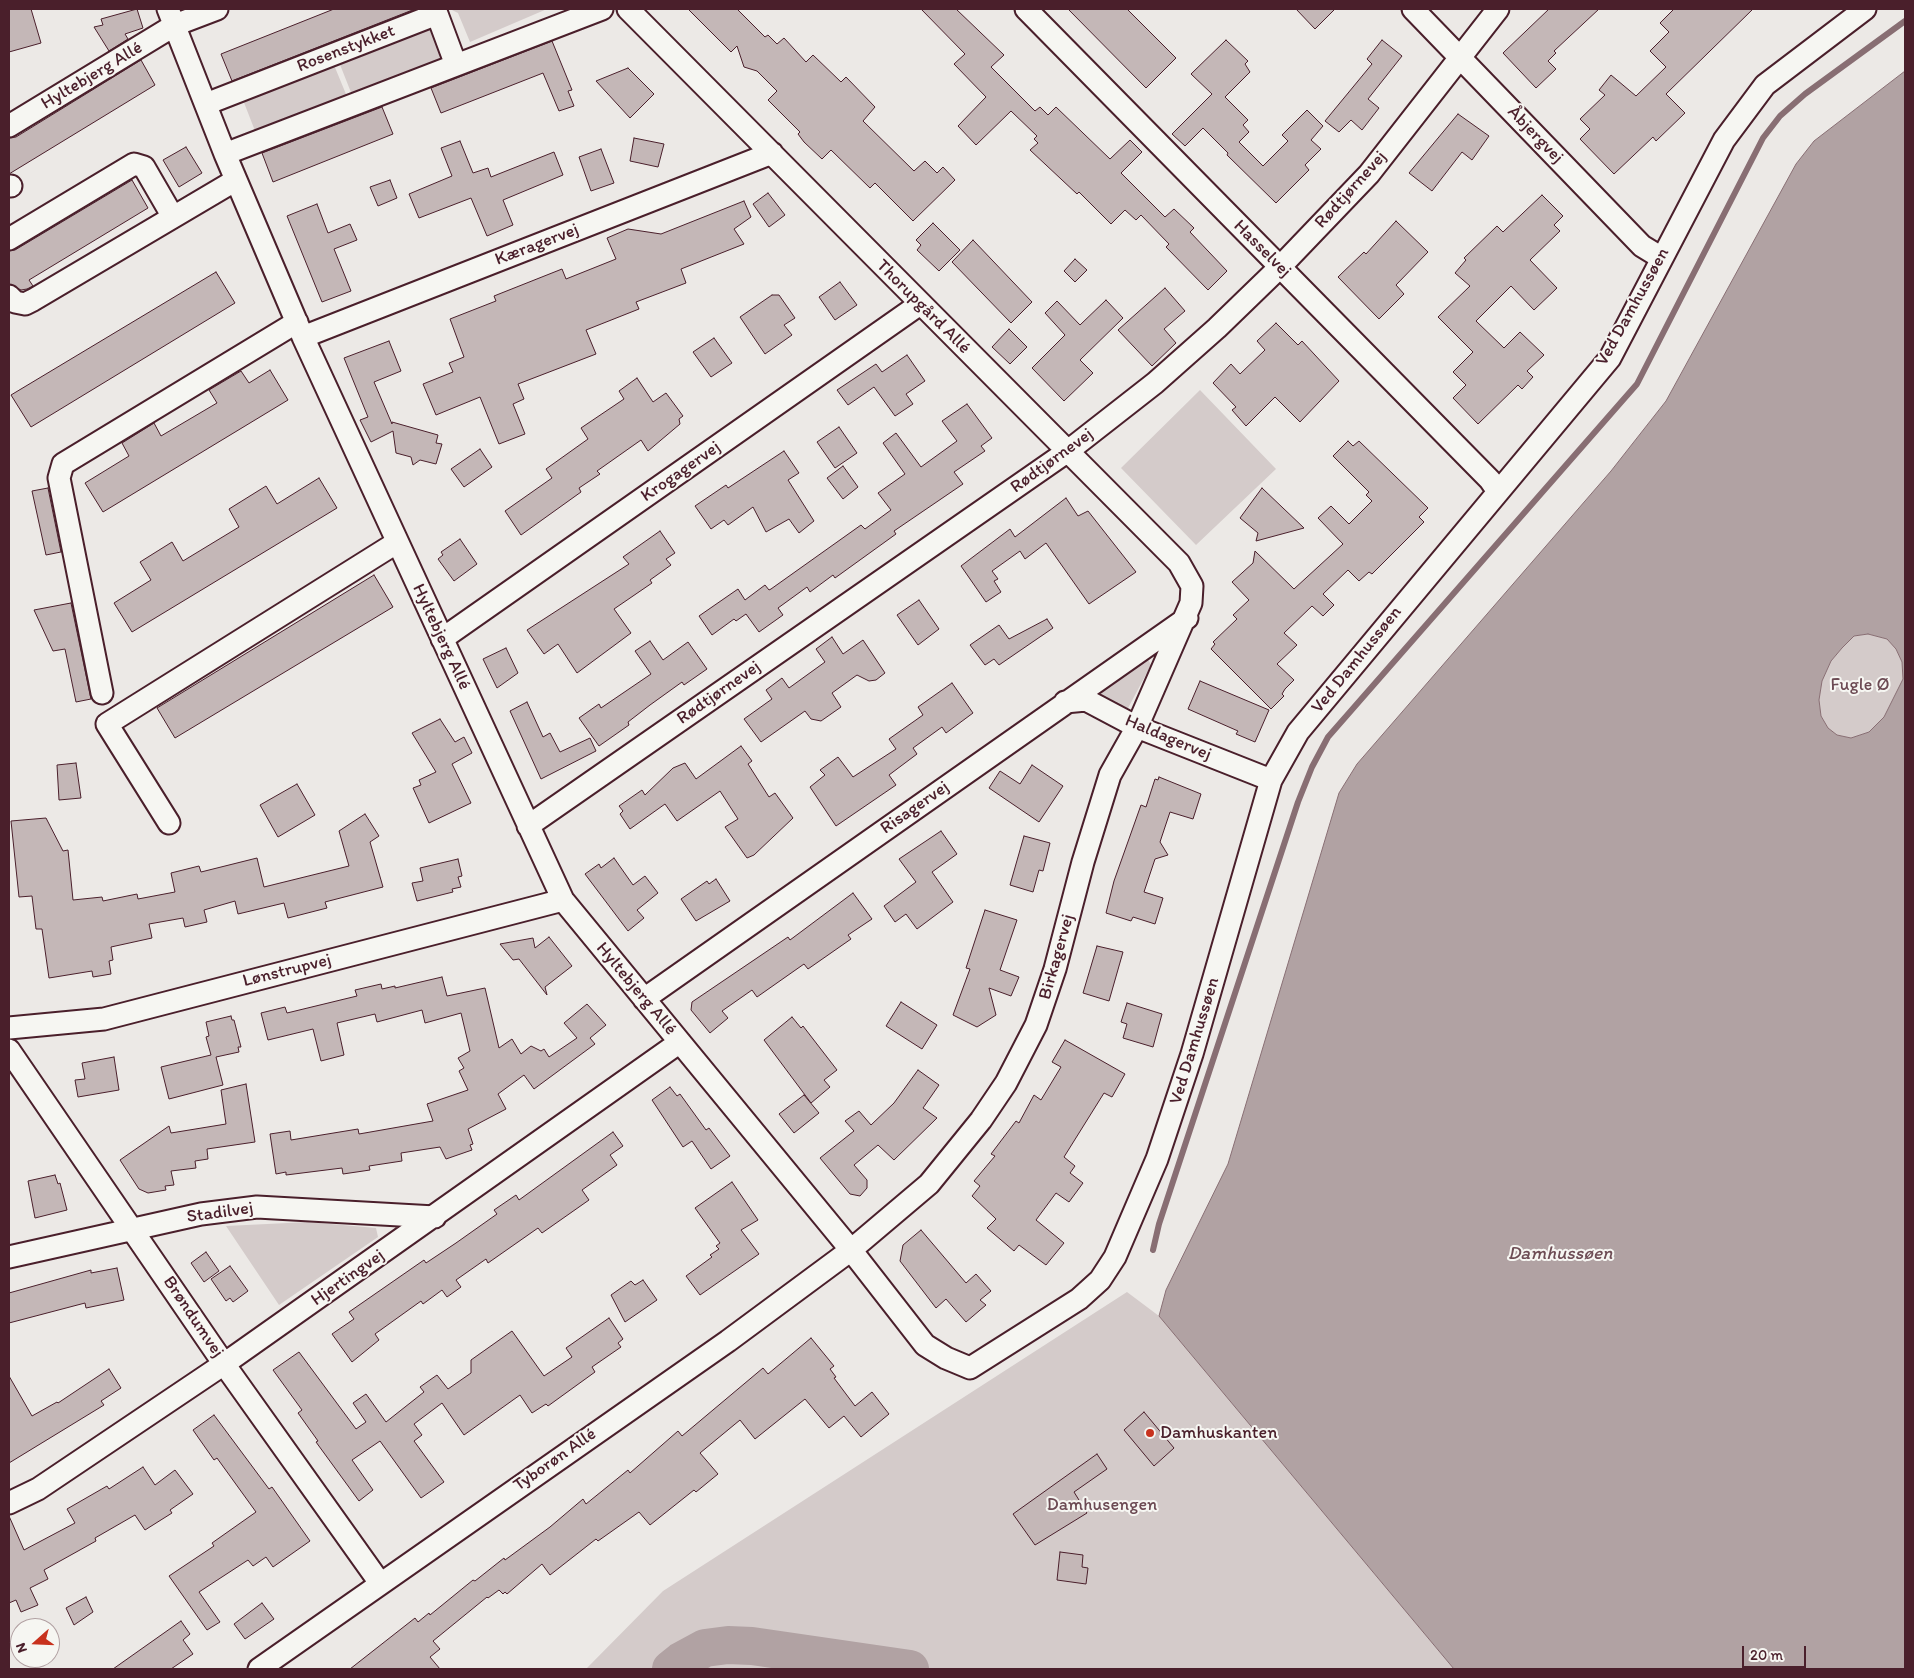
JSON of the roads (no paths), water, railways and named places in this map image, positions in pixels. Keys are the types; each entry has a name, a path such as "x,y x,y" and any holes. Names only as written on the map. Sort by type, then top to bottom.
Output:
{"street":[{"path":"171,17 217,9"},
{"path":"225,154 602,9"},
{"name":"Thorupgård Allé","path":"628,9 1179,563 1192,586 1191,603 1187,618"},
{"name":"Hasselvej","path":"1026,9 1498,490"},
{"name":"Åbjergvej","path":"1413,9 1642,246 1660,257"},
{"name":"Rødtjørnevej","path":"528,826 1068,452 1162,377 1217,328 1280,267 1369,174 1498,9"},
{"name":"Ved Damhussøen","path":"970,1368 1079,1299 1100,1280 1115,1257 1157,1159 1192,1054 1271,780 1298,732 1610,358 1660,257 1724,140 1765,85 1865,9"},
{"name":"Rosenstykket","path":"206,104 437,14 456,65"},
{"name":"Hyltebjerg Allé","path":"9,126 171,17 225,154 300,329 396,543 563,900 851,1250 925,1345 946,1358 970,1368"},
{"name":"Kæragervej","path":"300,329 772,153"},
{"path":"9,239 134,164 144,168 173,217"},
{"path":"9,296 16,302 24,304 33,300 236,180"},
{"name":"Krogagervej","path":"442,639 920,304"},
{"path":"102,693 59,478 63,464 300,329"},
{"path":"169,822 107,724 396,543"},
{"name":"Risagervej","path":"644,999 1187,618"},
{"name":"Birkagervej","path":"851,1250 929,1184 980,1120 1006,1083 1036,1026 1055,969 1083,862 1110,775 1137,728 1187,618"},
{"name":"Haldagervej","path":"1065,702 1086,700 1137,728 1271,780"},
{"name":"Lønstrupvej","path":"9,1028 104,1018 563,900"},
{"name":"Hjertingvej","path":"9,1503 38,1490 224,1364 680,1042"},
{"name":"Brøndumvej","path":"9,1050 133,1228 224,1364 380,1583"},
{"name":"Stadilvej","path":"9,1257 201,1214 257,1207 435,1216"},
{"name":"Tyborøn Allé","path":"259,1669 728,1341 851,1250"}],"water":[{"name":"Damhussøen","path":"1905,71 1905,1669 1454,1669 1159,1316 1166,1290 1228,1164 1339,793 1357,764 1611,471 1666,401 1796,164 1814,141","holes":["1868,634 1887,639 1896,649 1902,662 1903,679 1884,717 1869,732 1851,738 1837,735 1828,728 1821,716 1819,700 1822,681 1831,661 1854,636"]}],"waterway":[{"path":"1153,1250 1159,1224 1298,802 1312,767 1328,737 1637,384 1763,138 1780,116 1805,94 1905,21"},
{"path":"671,1669 681,1661 705,1648 728,1645 752,1646 910,1669"}],"place":[{"name":"Damhuskanten","path":"1150,1433"}],"park label":[{"name":"Fugle Ø","path":"1860,685"},
{"name":"Damhusengen","path":"1102,1505"}]}
